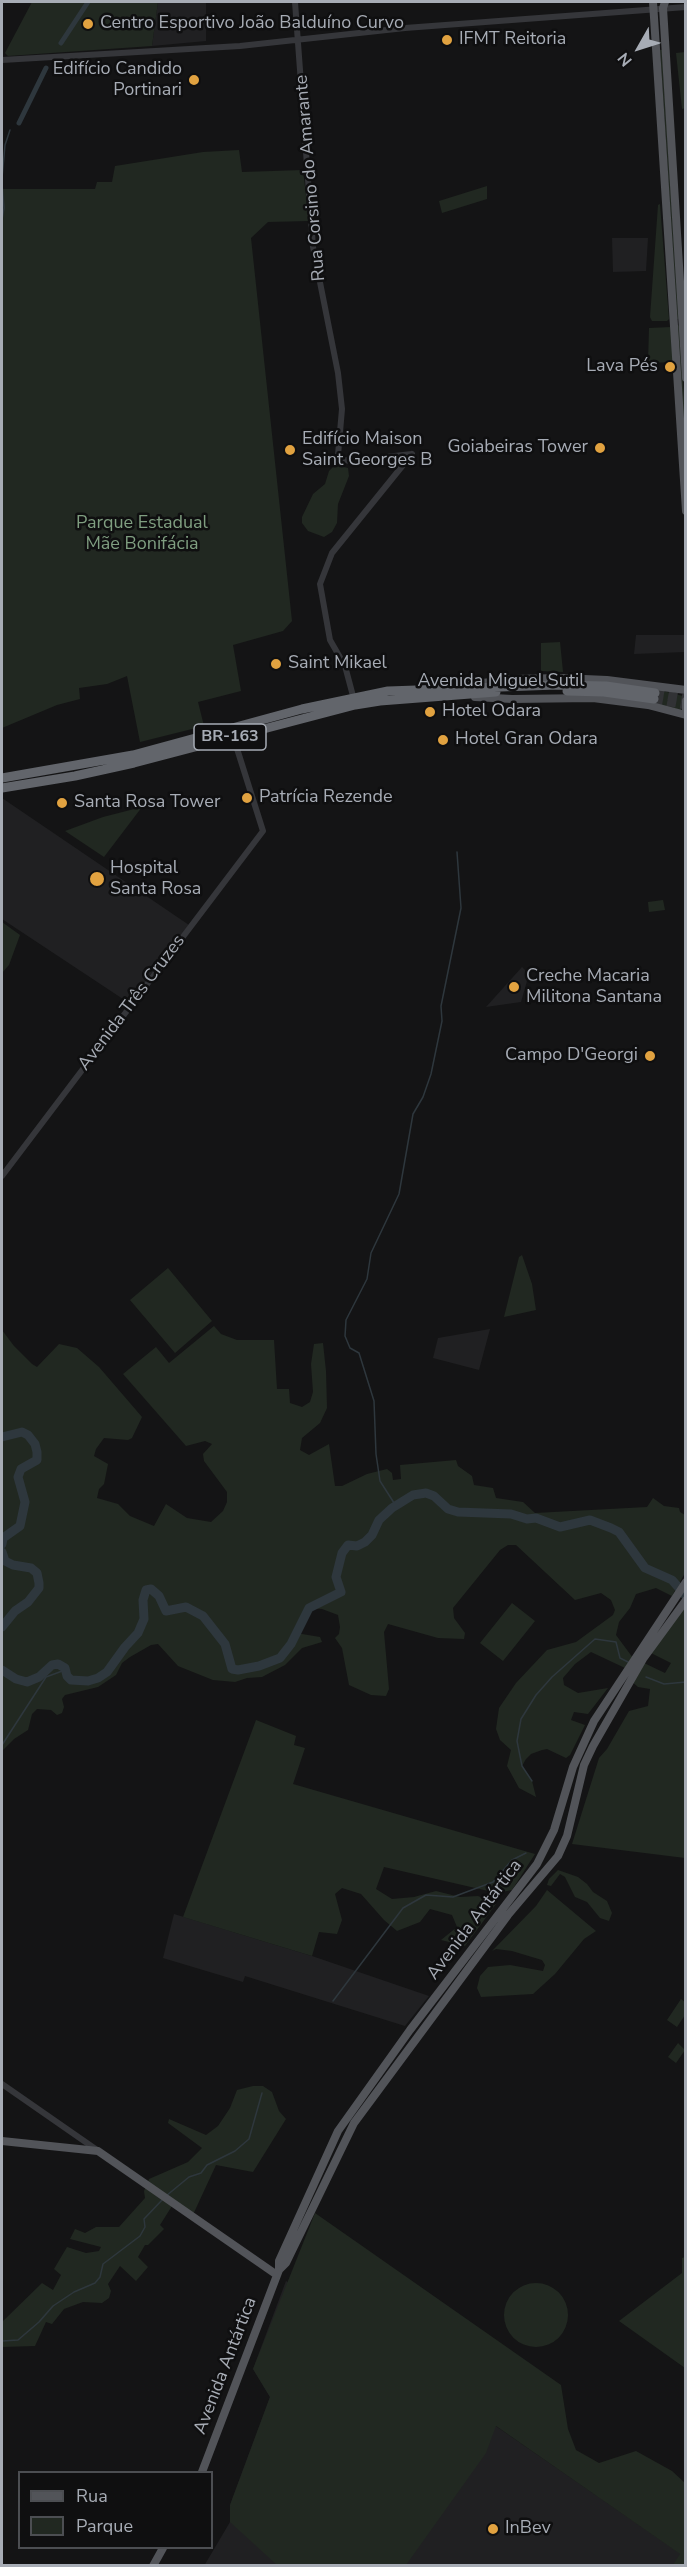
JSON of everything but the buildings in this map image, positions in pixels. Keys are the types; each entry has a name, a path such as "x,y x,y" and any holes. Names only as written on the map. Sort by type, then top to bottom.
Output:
{"highway":[{"name":"BR-163","path":"459,691 561,690 654,696"},
{"name":"Avenida Miguel Sutil","path":"2,778 133,755 353,696 388,691 459,691"},
{"name":"Avenida Miguel Sutil","path":"2,788 134,763 355,705 459,691"}],"main road":[{"path":"659,5 686,378"},
{"path":"659,5 686,511"},
{"name":"Avenida Miguel Sutil","path":"459,691 484,682 562,678 607,680 686,690"},
{"path":"670,689 686,681"},
{"name":"Avenida Miguel Sutil","path":"459,691 512,699 593,698 648,705 686,713"},
{"name":"BR-163","path":"686,701 686,713"},
{"name":"Avenida Antártica","path":"202,2471 278,2272 279,2261 323,2160 345,2120 544,1852 553,1832 573,1767 594,1721 686,1582"},
{"name":"Avenida Antártica","path":"278,2272 286,2263 338,2151 365,2108 508,1915 553,1864 564,1844 577,1789 593,1746 643,1659 686,1600"},
{"path":"553,1832 556,1829 560,1832 564,1844"},
{"path":"544,1852 544,1863 553,1864"},
{"path":"338,2151 345,2120"},
{"path":"2,2141 98,2151 278,2272"},
{"path":"153,2565 162,2549"}],"street":[{"name":"Rua Corsino do Amarante","path":"295,2 300,38 313,247 338,373 342,409 338,455 340,459 350,461 412,454 332,553 320,584 330,640 345,666 353,696"},
{"path":"2,60 240,46 300,38 659,5 686,7"},
{"name":"Avenida Três Cruzes","path":"2,1176 263,831 233,736"},
{"path":"2,2084 98,2151"}],"shaded area":[{"path":"158,2 206,2 206,41 152,46"},
{"path":"612,238 648,238 646,271 613,272"},
{"path":"636,635 685,635 685,652 634,654"},
{"path":"2,798 189,925 129,1003 2,919"},
{"name":"Creche Macaria Militona Santana","path":"522,967 529,974 521,1002 486,1007"},
{"path":"490,1329 479,1370 433,1358 438,1338"},
{"path":"174,1914 312,1956 429,1996 405,2026 245,1976 243,1982 163,1958"},
{"path":"286,2281 681,2554 673,2566 204,2566 230,2522 230,2505 270,2397 253,2369"}],"green space":[{"name":"Centro Esportivo João Balduíno Curvo","path":"32,2 158,2 152,46 8,56 5,53"},
{"path":"660,50 662,50 679,319 677,319"},
{"path":"685,52 685,108 682,109 676,53"},
{"name":"Parque Estadual Mãe Bonifácia","path":"239,150 242,172 303,170 309,221 268,222 251,238 292,621 283,631 233,645 241,691 198,702 204,726 140,742 127,676 107,684 79,688 80,699 57,705 2,728 2,189 95,189 97,182 112,182 115,166 203,152"},
{"path":"487,186 487,199 442,213 439,201"},
{"path":"660,204 669,319 652,321 650,317 658,205"},
{"path":"680,325 685,415 685,449 677,326"},
{"path":"671,327 673,362 648,363 649,328"},
{"path":"335,465 348,468 349,476 338,504 337,523 332,532 324,537 308,531 302,523 302,517 313,494 325,484 329,471"},
{"path":"560,642 563,672 541,671 541,643"},
{"path":"651,688 683,696 681,710 647,703 658,697 657,692"},
{"path":"142,807 104,857 65,831 103,817"},
{"path":"663,900 665,910 649,912 648,902"},
{"path":"2,922 20,935 9,965 2,973"},
{"path":"522,1255 532,1284 536,1310 504,1317 519,1257"},
{"path":"168,1268 212,1321 175,1353 130,1300"},
{"path":"214,1326 221,1334 237,1340 274,1340 277,1389 289,1389 290,1403 302,1407 310,1402 313,1392 311,1364 314,1344 323,1343 327,1408 320,1423 302,1438 300,1450 309,1455 329,1444 335,1486 342,1486 367,1474 387,1469 392,1473 393,1480 401,1479 400,1465 456,1460 458,1466 472,1476 474,1485 493,1488 496,1498 523,1502 535,1513 647,1507 653,1498 664,1506 679,1508 680,1512 685,1515 685,1573 672,1596 656,1588 636,1594 630,1608 619,1622 616,1635 633,1658 625,1668 591,1652 575,1664 563,1678 564,1685 578,1693 608,1688 588,1714 574,1712 571,1720 585,1725 570,1755 566,1758 547,1749 531,1754 526,1759 522,1766 532,1781 536,1797 519,1788 507,1766 511,1750 500,1740 496,1729 499,1708 516,1683 547,1650 576,1642 613,1615 615,1610 611,1600 601,1593 575,1600 516,1545 508,1545 500,1550 453,1608 454,1618 465,1633 464,1639 438,1638 388,1624 384,1632 389,1689 386,1696 371,1695 349,1685 342,1648 335,1638 339,1634 340,1627 338,1615 322,1609 309,1608 296,1633 320,1637 322,1642 302,1648 285,1665 262,1677 235,1682 213,1680 178,1666 158,1644 151,1645 122,1663 116,1675 98,1687 65,1695 62,1699 64,1707 62,1713 57,1715 51,1710 37,1709 32,1714 28,1730 2,1751 2,1330 14,1346 37,1367 59,1344 77,1348 99,1367 142,1417 132,1438 128,1440 104,1438 96,1449 94,1456 108,1464 104,1484 99,1489 97,1498 118,1504 130,1516 154,1526 166,1504 187,1518 211,1522 223,1511 227,1502 227,1492 204,1461 203,1454 212,1444 205,1441 186,1446 123,1374 156,1347 169,1363"},
{"path":"512,1603 535,1621 503,1661 480,1643"},
{"path":"685,1605 685,1858 572,1844 599,1758 607,1749 629,1711 648,1706 650,1689 638,1687 631,1681 644,1663 665,1673 671,1663 651,1653"},
{"path":"256,1720 296,1736 294,1745 305,1748 293,1784 535,1854 512,1890 497,1893 384,1867 376,1889 392,1899 414,1897 436,1891 460,1897 478,1896 496,1904 465,1946 441,1940 457,1927 452,1915 430,1909 420,1922 397,1931 361,1894 342,1888 335,1894 342,1920 337,1934 319,1932 312,1956 183,1917"},
{"path":"558,1870 578,1877 593,1892 607,1901 612,1913 609,1921 600,1918 587,1902 575,1897 565,1877 560,1874 551,1886 547,1885 549,1879"},
{"path":"547,1890 596,1931 584,1939 555,1974 533,1994 481,1997 477,1988 480,1976 488,1967 510,1965 543,1971 545,1965 542,1960 512,1951 496,1949 492,1951 536,1906"},
{"path":"681,1999 685,2002 685,2015 677,2027 667,2020"},
{"path":"678,2043 685,2050 676,2063 668,2057"},
{"path":"263,2086 272,2092 279,2111 286,2119 253,2172 216,2165 191,2219 172,2206 160,2225 164,2229 148,2245 145,2245 138,2257 148,2267 136,2281 120,2266 108,2284 111,2291 109,2298 102,2303 83,2302 64,2309 52,2324 46,2322 35,2346 2,2347 2,2322 42,2283 53,2290 61,2275 54,2269 67,2247 86,2253 99,2251 101,2247 70,2239 75,2229 85,2233 96,2227 119,2227 145,2198 144,2191 149,2179 188,2162 202,2148 168,2123 169,2119 206,2135 218,2126 230,2108 237,2090"},
{"path":"315,2213 561,2385 568,2429 576,2450 599,2463 636,2451 672,2471 685,2483 685,2565 673,2565 680,2554 496,2426 486,2453 406,2565 277,2565 230,2522 230,2505 270,2397 253,2369"},
{"path":"686,2257 685,2368 619,2321 682,2273 682,2258"},
{"path":"536,2283 559,2292 568,2315 559,2338 536,2347 513,2338 504,2315 513,2292"}],"waterway":[{"path":"61,43 88,2"},
{"path":"19,123 46,68"},
{"path":"2,178 5,145 10,130"},
{"path":"2,184 4,208 2,220"},
{"path":"396,1506 380,1481 376,1454 374,1401 359,1353 350,1348 345,1336 346,1320 367,1279 371,1253 399,1194 413,1114 423,1097 431,1074 442,1021 441,1006 461,908 457,852"},
{"path":"2,1437 22,1432 28,1435 35,1444 37,1452 37,1460 21,1469 18,1477 25,1502 20,1526 3,1538 2,1544"},
{"path":"2,1670 16,1679 27,1682 39,1677 52,1665 58,1664 65,1668 71,1680 88,1681 98,1678 107,1672 138,1633 144,1619 143,1600 146,1590 151,1589 159,1596 166,1611 186,1607 203,1616 225,1644 232,1669 259,1666 280,1658 291,1644 309,1608 341,1592 336,1577 342,1553 348,1545 357,1546 365,1542 372,1535 379,1520 392,1508 413,1495 426,1493 434,1496 448,1509 458,1512 511,1514 527,1519 536,1518 560,1527 590,1520 611,1528 619,1532 645,1568 672,1580 686,1596"},
{"path":"2,1552 5,1561 31,1568 37,1573 39,1583 39,1588 28,1602 15,1611 2,1627"},
{"path":"532,1781 522,1766 517,1741 521,1719 536,1695 552,1677 595,1639 616,1642 620,1658 628,1662"},
{"path":"2,1745 46,1677 65,1670"},
{"path":"646,1677 664,1684 686,1682"},
{"path":"333,2001 403,1908 426,1895 453,1897 493,1882 512,1860 526,1853"},
{"path":"166,2196 189,2177 201,2173 207,2165 235,2151 249,2139 262,2093"},
{"path":"2,2341 18,2340 53,2306 74,2292 95,2283 100,2277 103,2264 140,2236 145,2227 144,2219 163,2199"}],"tunnel":[{"path":"655,693 686,699"},
{"path":"654,699 686,705"}],"place":[{"name":"Centro Esportivo João Balduíno Curvo","path":"88,24"},
{"name":"IFMT Reitoria","path":"447,40"},
{"name":"Edifício Candido Portinari","path":"194,80"},
{"name":"Lava Pés","path":"670,367"},
{"name":"Goiabeiras Tower","path":"600,448"},
{"name":"Edifício Maison Saint Georges B","path":"290,450"},
{"name":"Saint Mikael","path":"276,664"},
{"name":"Hotel Odara","path":"430,712"},
{"name":"Hotel Gran Odara","path":"443,740"},
{"name":"Patrícia Rezende","path":"247,798"},
{"name":"Santa Rosa Tower","path":"62,803"},
{"name":"Hospital Santa Rosa","path":"97,879"},
{"name":"Creche Macaria Militona Santana","path":"514,987"},
{"name":"Campo D'Georgi","path":"650,1056"},
{"name":"InBev","path":"493,2529"}]}
